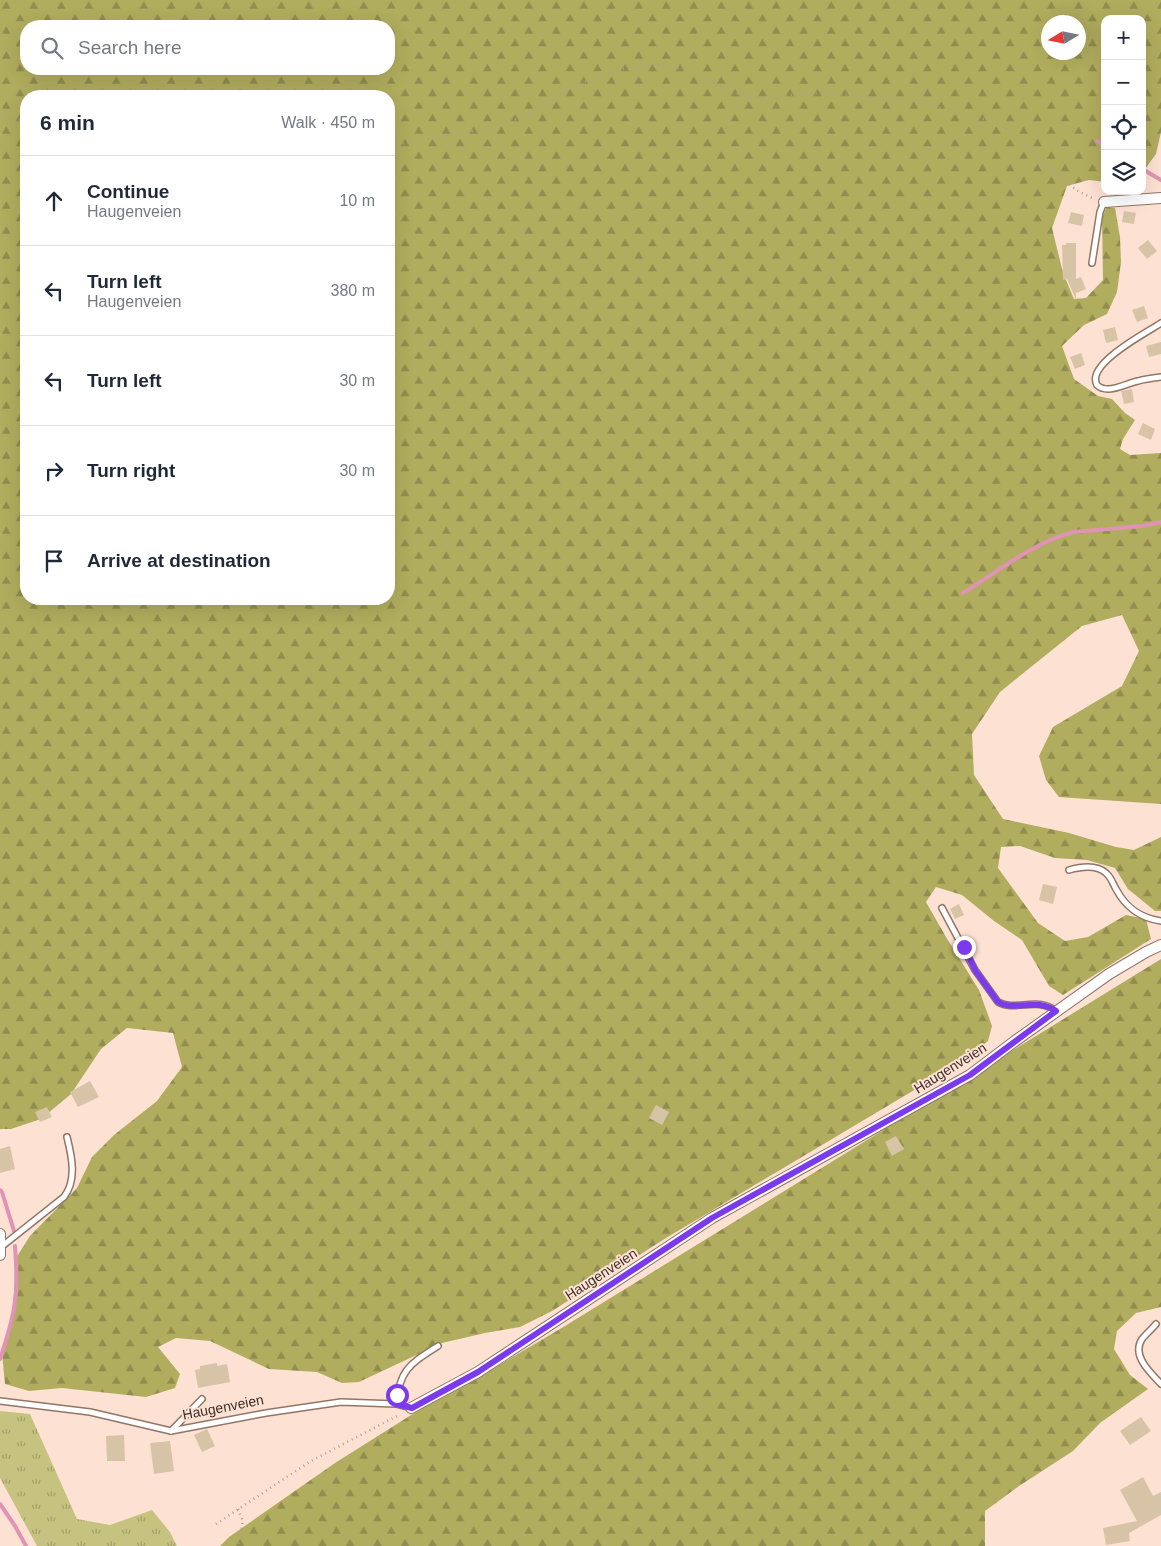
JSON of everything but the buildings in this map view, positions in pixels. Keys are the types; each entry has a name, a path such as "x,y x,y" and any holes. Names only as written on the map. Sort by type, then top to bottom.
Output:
{"street":[{"path":"1104,202 1161,198"},
{"name":"Haugenveien","path":"412,1408 478,1372 712,1218 970,1075 1109,974 1161,945"},
{"path":"0,1234 0,1255"}],"lane":[{"path":"1092,263 1100,212 1104,202"},
{"path":"1161,323 1108,358 1099,368 1096,378 1098,385 1101,388 1107,389 1161,377"},
{"path":"1069,870 1084,867 1101,869 1110,878 1117,892 1129,908 1142,916 1161,921"},
{"path":"942,908 975,970 998,1002 1010,1005 1042,1004 1056,1011"},
{"path":"0,1247 64,1197 72,1185 73,1173 67,1137"},
{"path":"1156,1324 1142,1340 1140,1354 1145,1367 1161,1384"},
{"path":"396,1404 399,1383 412,1363 438,1346"},
{"path":"171,1431 202,1399"},
{"name":"Haugenveien","path":"0,1401 90,1412 171,1431 266,1412 341,1402 396,1404 412,1408"}],"path":[{"path":"395,146 490,128 520,118 578,84 621,70 656,65 684,68 747,98 824,93 914,101 1000,123 1076,190 1090,198 1104,202"},
{"path":"0,114 20,121"},
{"path":"216,1524 311,1461 412,1408"},
{"path":"238,1509 243,1521 238,1546"}],"green space":[{"path":"0,0 1161,0 1161,132 1156,154 1146,168 1146,15 1101,15 1101,182 1089,180 1067,186 1052,228 1063,273 1074,299 1086,298 1103,280 1102,217 1107,207 1115,208 1120,237 1121,262 1117,292 1107,314 1084,325 1062,346 1074,379 1098,396 1112,399 1125,413 1135,420 1123,439 1120,449 1130,455 1161,453 1161,804 1059,797 1046,780 1039,756 1053,727 1122,686 1139,651 1122,615 1082,626 1000,692 972,734 974,775 1003,819 1069,833 1116,847 1134,850 1161,837 1161,911 1155,911 1128,889 1115,868 1087,860 1055,858 1020,846 1001,847 998,868 1038,923 1065,941 1088,937 1126,915 1146,919 1151,939 1063,995 1049,986 1022,940 994,921 962,895 936,887 926,902 979,990 992,1026 988,1041 963,1061 666,1238 552,1311 520,1327 442,1343 359,1382 342,1383 317,1372 269,1369 210,1341 176,1338 158,1347 180,1374 175,1388 146,1397 62,1388 29,1391 5,1384 2,1353 13,1308 16,1258 30,1236 77,1188 92,1157 114,1135 157,1101 182,1067 173,1033 127,1028 101,1049 71,1094 41,1119 11,1129 0,1129"},
{"path":"1161,959 1161,1307 1136,1313 1117,1331 1114,1349 1130,1375 1148,1389 1100,1423 1073,1451 1019,1486 985,1511 985,1546 220,1546 229,1537 335,1463 419,1410 565,1326"},
{"path":"0,1411 30,1414 77,1519 110,1525 152,1510 170,1532 177,1546 37,1546 0,1478"}],"waterway":[{"path":"1097,141 1101,144"},
{"path":"1146,171 1161,180"},
{"path":"963,593 1016,558 1059,537 1074,532 1142,526 1161,522"},
{"path":"0,1190 14,1231"},
{"path":"0,1359 9,1331 16,1294 15,1246"},
{"path":"0,1504 26,1546"}],"route":[{"path":"397,1395 396,1404 412,1408 478,1372 712,1218 970,1075 1056,1011 1042,1004 1010,1005 998,1002 975,970 964,947"}]}
